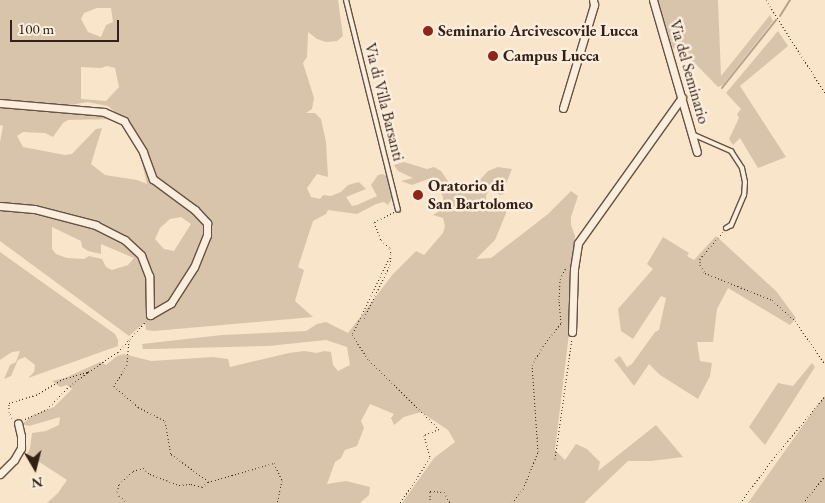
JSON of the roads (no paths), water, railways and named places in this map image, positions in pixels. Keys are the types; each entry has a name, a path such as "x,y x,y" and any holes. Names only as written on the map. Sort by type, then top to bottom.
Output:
{"street":[{"path":"563,108 594,5 593,0"},
{"name":"Via del Seminario","path":"653,0 697,152"},
{"path":"572,332 574,269 578,243 682,97"},
{"path":"0,103 104,112 124,121 143,152 153,179 195,210 206,223 206,235 194,267 171,303 150,316 149,276 141,255 125,240 96,224 34,209 0,206"},
{"path":"0,474 14,460 20,448 21,436 18,423"}],"lane":[{"name":"Via di Villa Barsanti","path":"346,0 398,210"},
{"path":"692,134 731,151 742,168 745,182 744,195 731,225 726,228"}],"waterway":[{"path":"780,16 790,0"},
{"path":"722,88 776,20"}],"place":[{"name":"Seminario Arcivescovile Lucca","path":"428,31"},
{"name":"Campus Lucca","path":"493,56"},
{"name":"Oratorio di San Bartolomeo","path":"418,195"}]}
